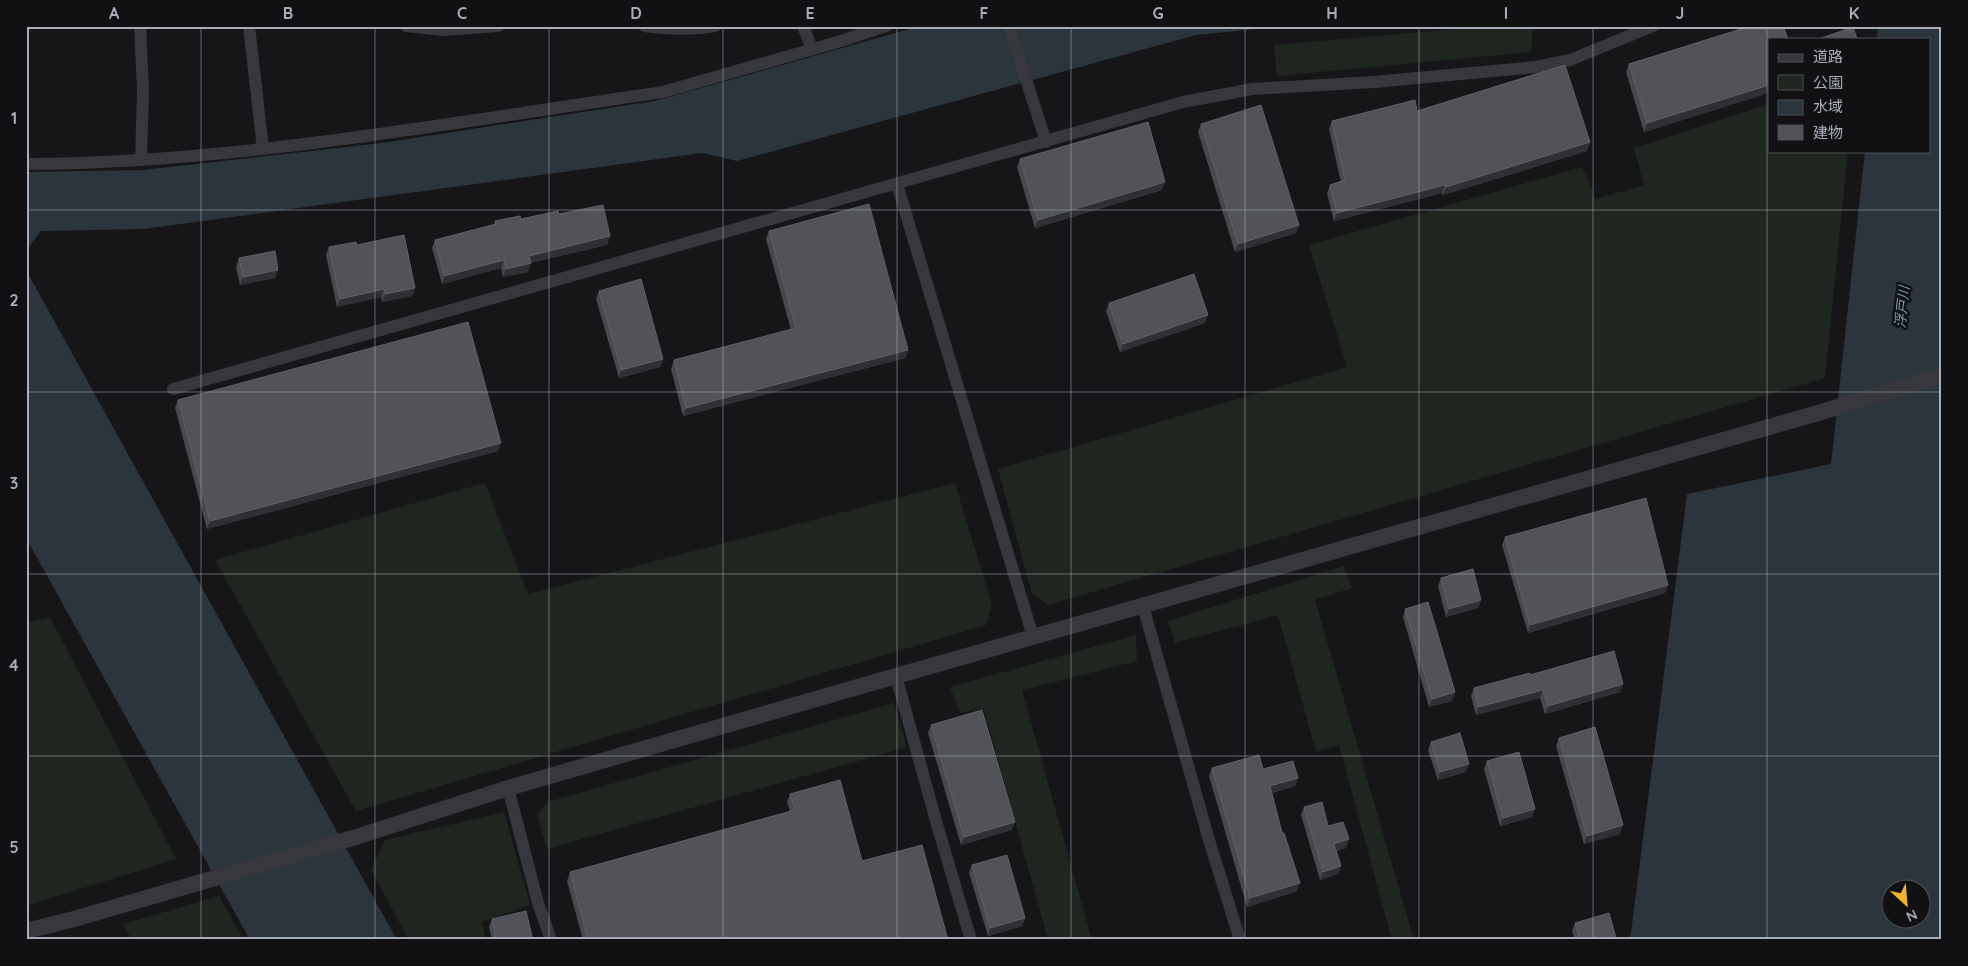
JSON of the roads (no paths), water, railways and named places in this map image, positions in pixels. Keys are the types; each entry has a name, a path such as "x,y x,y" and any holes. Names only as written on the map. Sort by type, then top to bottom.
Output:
{"street":[{"path":"140,26 143,90 141,160"},
{"path":"249,26 264,149"},
{"path":"406,26 444,30 498,26"},
{"path":"644,26 686,29 715,26"},
{"path":"803,26 812,49"},
{"path":"26,164 141,160 264,149 663,92 886,26"},
{"path":"1009,26 1046,142"},
{"path":"173,389 1183,102 1252,89 1374,82 1536,67 1570,60 1652,26"},
{"path":"898,184 1034,637"},
{"path":"26,931 74,919 356,837 508,788 1818,413 1942,375"},
{"path":"1143,606 1209,840 1240,940"},
{"path":"896,676 971,940"},
{"path":"508,788 538,903 551,940"}],"water":[{"path":"920,26 1288,26 1196,35 737,161 702,153 144,229 41,231 26,251 26,172 143,170 382,143 655,101"},
{"name":"浮戸川","path":"1878,26 1942,26 1942,940 1630,940 1687,494 1831,464 1865,152 1930,152 1930,38 1877,38"},
{"path":"26,270 397,940 250,940 26,538"}]}
